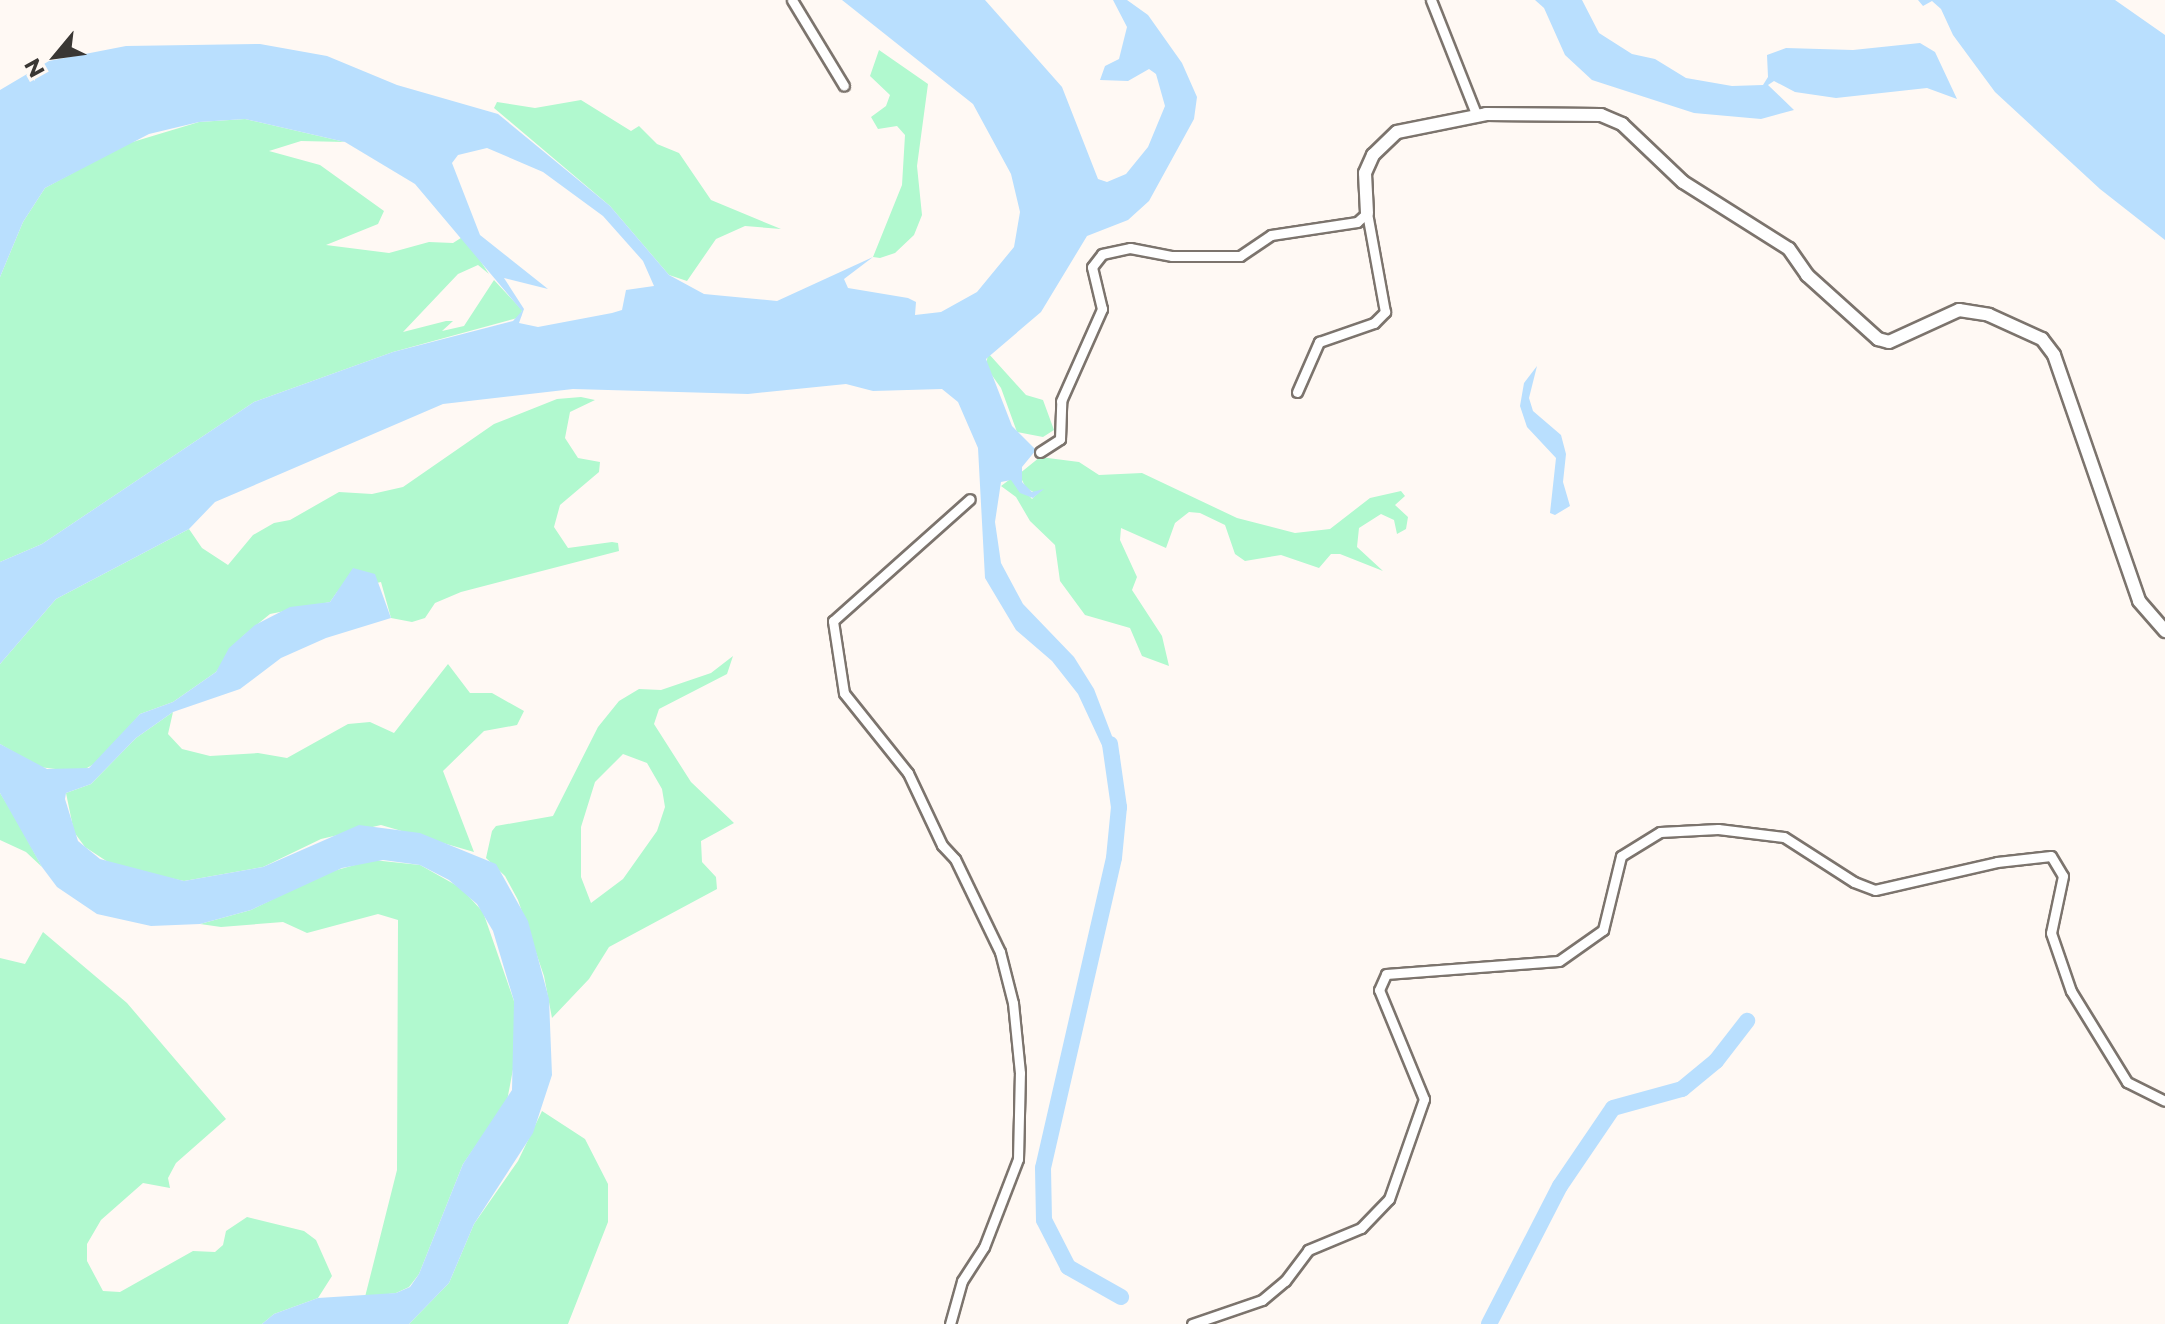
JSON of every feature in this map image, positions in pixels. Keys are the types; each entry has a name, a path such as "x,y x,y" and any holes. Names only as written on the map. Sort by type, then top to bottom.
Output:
{"street":[{"path":"792,0 844,86"},
{"path":"1431,0 1477,116"},
{"path":"1297,392 1319,342 1374,323 1385,312 1367,213 1365,173 1373,155 1397,132 1518,111 1601,115 1622,124 1683,182 1789,249 1807,275 1884,342 1959,310 1989,315 2042,339 2054,355 2139,601 2165,631"},
{"path":"1040,452 1060,439 1061,401 1102,309 1092,267 1102,254 1130,248 1172,256 1240,256 1271,235 1357,222 1367,213"},
{"path":"950,1324 962,1281 984,1247 1018,1159 1020,1073 1013,1003 1000,952 955,859 942,845 908,773 844,693 833,621 970,499"},
{"path":"1192,1324 1262,1300 1308,1250 1361,1228 1389,1199 1424,1099 1379,990 1386,974 1559,961 1603,930 1621,856 1660,832 1718,829 1788,838 1859,885 1875,890 1997,862 2051,856 2063,881 2051,933 2071,991 2127,1082 2165,1101"}],"green space":[{"path":"879,50 928,84 917,166 922,215 914,235 895,253 880,258 873,257 902,185 905,135 897,126 878,129 871,117 886,106 890,95 870,76"},
{"path":"581,100 631,131 639,126 657,144 679,153 711,200 781,229 745,226 716,239 687,281 669,275 610,206 494,108 497,102 535,108"},
{"path":"245,119 345,142 301,141 269,151 320,165 384,211 378,224 326,245 389,253 429,242 453,243 464,236 489,274 478,265 458,274 403,332 446,321 453,321 442,331 464,326 494,280 522,310 521,317 393,352 254,402 42,544 0,562 0,277 23,222 45,188 126,144 199,122"},
{"path":"988,353 1026,395 1043,400 1054,430 1043,437 1017,432 1001,388 986,367"},
{"path":"581,397 595,400 570,412 565,438 578,458 600,462 599,472 560,505 554,527 568,548 612,542 618,543 619,551 461,592 435,603 425,618 412,622 391,618 381,582 337,592 330,602 270,614 243,636 216,672 173,702 140,714 101,760 80,772 39,767 0,744 0,664 56,599 189,529 202,548 228,565 253,535 274,523 290,520 339,492 372,494 403,487 494,424 557,399"},
{"path":"1040,457 1079,462 1099,475 1142,473 1237,518 1295,533 1330,529 1370,498 1401,491 1405,496 1395,505 1408,517 1406,529 1397,534 1394,520 1381,514 1359,528 1357,547 1383,571 1340,554 1331,554 1319,568 1281,555 1245,561 1235,554 1225,525 1200,513 1189,512 1175,523 1166,548 1121,528 1120,540 1137,577 1132,590 1162,636 1169,666 1142,656 1130,628 1085,615 1060,581 1055,545 1030,521 1016,497 1001,486 1013,477 1032,499 1037,494 1026,488 1019,474"},
{"path":"733,656 727,674 659,709 654,724 691,782 734,823 701,841 702,862 716,877 717,889 609,947 589,979 552,1018 544,976 518,900 505,876 486,858 492,831 496,826 553,816 598,727 619,701 639,689 661,690 711,673","holes":["623,754 647,763 662,789 665,807 657,831 623,879 591,903 581,877 581,827 595,782"]},
{"path":"448,664 470,693 492,693 524,711 517,725 484,731 443,771 474,852 381,825 321,839 263,867 184,881 114,866 85,847 74,832 66,793 91,784 136,738 173,712 168,734 182,749 210,756 258,753 287,758 348,724 370,722 394,733"},
{"path":"0,793 42,867 26,852 0,840"},
{"path":"373,860 420,865 461,888 483,912 514,1001 517,1048 507,1101 463,1164 419,1274 409,1287 396,1293 365,1297 397,1170 398,920 378,914 307,933 283,922 221,927 200,924 251,910 326,873"},
{"path":"43,932 127,1003 226,1119 176,1163 168,1178 170,1188 143,1183 101,1220 87,1244 87,1261 103,1291 120,1292 193,1251 215,1252 223,1245 226,1231 247,1217 304,1231 316,1240 332,1276 318,1298 274,1314 262,1324 0,1324 0,958 25,964"},
{"path":"542,1111 585,1139 608,1184 608,1222 568,1324 409,1324 449,1283 474,1224 518,1161"}],"water":[{"path":"842,0 985,0 1062,87 1098,179 1107,182 1126,174 1148,147 1165,106 1156,74 1149,69 1128,81 1100,80 1105,66 1119,59 1127,27 1113,0 1127,0 1148,15 1182,63 1197,97 1194,119 1149,201 1128,220 1087,236 1041,312 986,359 1012,426 1036,450 1022,467 1022,482 1032,492 1044,489 1033,498 1020,493 1011,480 1001,482 995,522 1001,563 1023,604 1074,657 1094,689 1120,757 1119,782 1078,694 1052,661 1016,630 985,578 978,448 958,402 942,389 873,391 846,384 748,394 573,389 443,404 215,502 189,529 56,599 0,664 0,562 42,544 254,402 393,352 513,321 522,311 415,184 345,142 245,119 199,122 149,134 45,188 23,222 0,277 0,90 49,61 126,46 260,44 327,56 397,85 498,114 610,206 669,275 704,294 777,301 873,257 844,279 848,288 908,298 916,302 915,315 941,312 977,292 1014,247 1020,212 1011,174 973,104","holes":["487,148 543,172 603,216 643,261 654,286 626,290 622,310 612,313 538,327 519,323 524,309 504,278 548,289 480,235 452,163 458,155"]},
{"path":"1535,0 1582,0 1599,33 1632,54 1655,59 1686,78 1732,86 1763,85 1768,77 1767,55 1786,48 1853,50 1920,43 1935,52 1957,99 1927,88 1836,98 1795,92 1774,81 1768,85 1794,110 1761,119 1694,113 1592,80 1565,55 1544,8"},
{"path":"1918,0 2115,0 2165,35 2165,240 2100,189 1995,92 1953,35 1941,9 1932,1 1923,6"},
{"path":"1537,366 1529,398 1533,411 1561,435 1566,454 1563,482 1570,506 1555,515 1550,513 1556,458 1527,427 1520,406 1524,383"},
{"path":"353,568 375,574 391,618 326,638 281,658 240,689 173,712 136,738 91,784 66,793 65,799 78,841 100,859 184,881 263,867 359,825 420,833 496,864 528,921 549,999 552,1075 533,1133 474,1224 449,1283 409,1324 262,1324 274,1314 318,1298 396,1293 410,1287 419,1274 463,1164 512,1090 514,1001 493,931 477,904 449,880 420,865 383,860 342,868 251,910 200,924 151,926 97,914 57,887 42,867 0,793 0,744 47,769 89,768 140,714 173,702 216,672 229,648 255,625 290,607 330,602"}],"waterway":[{"path":"1110,744 1119,807 1114,858 1043,1168 1044,1220 1068,1267 1121,1297"},
{"path":"1489,1324 1560,1186 1613,1108 1682,1089 1716,1061 1747,1021"}]}
